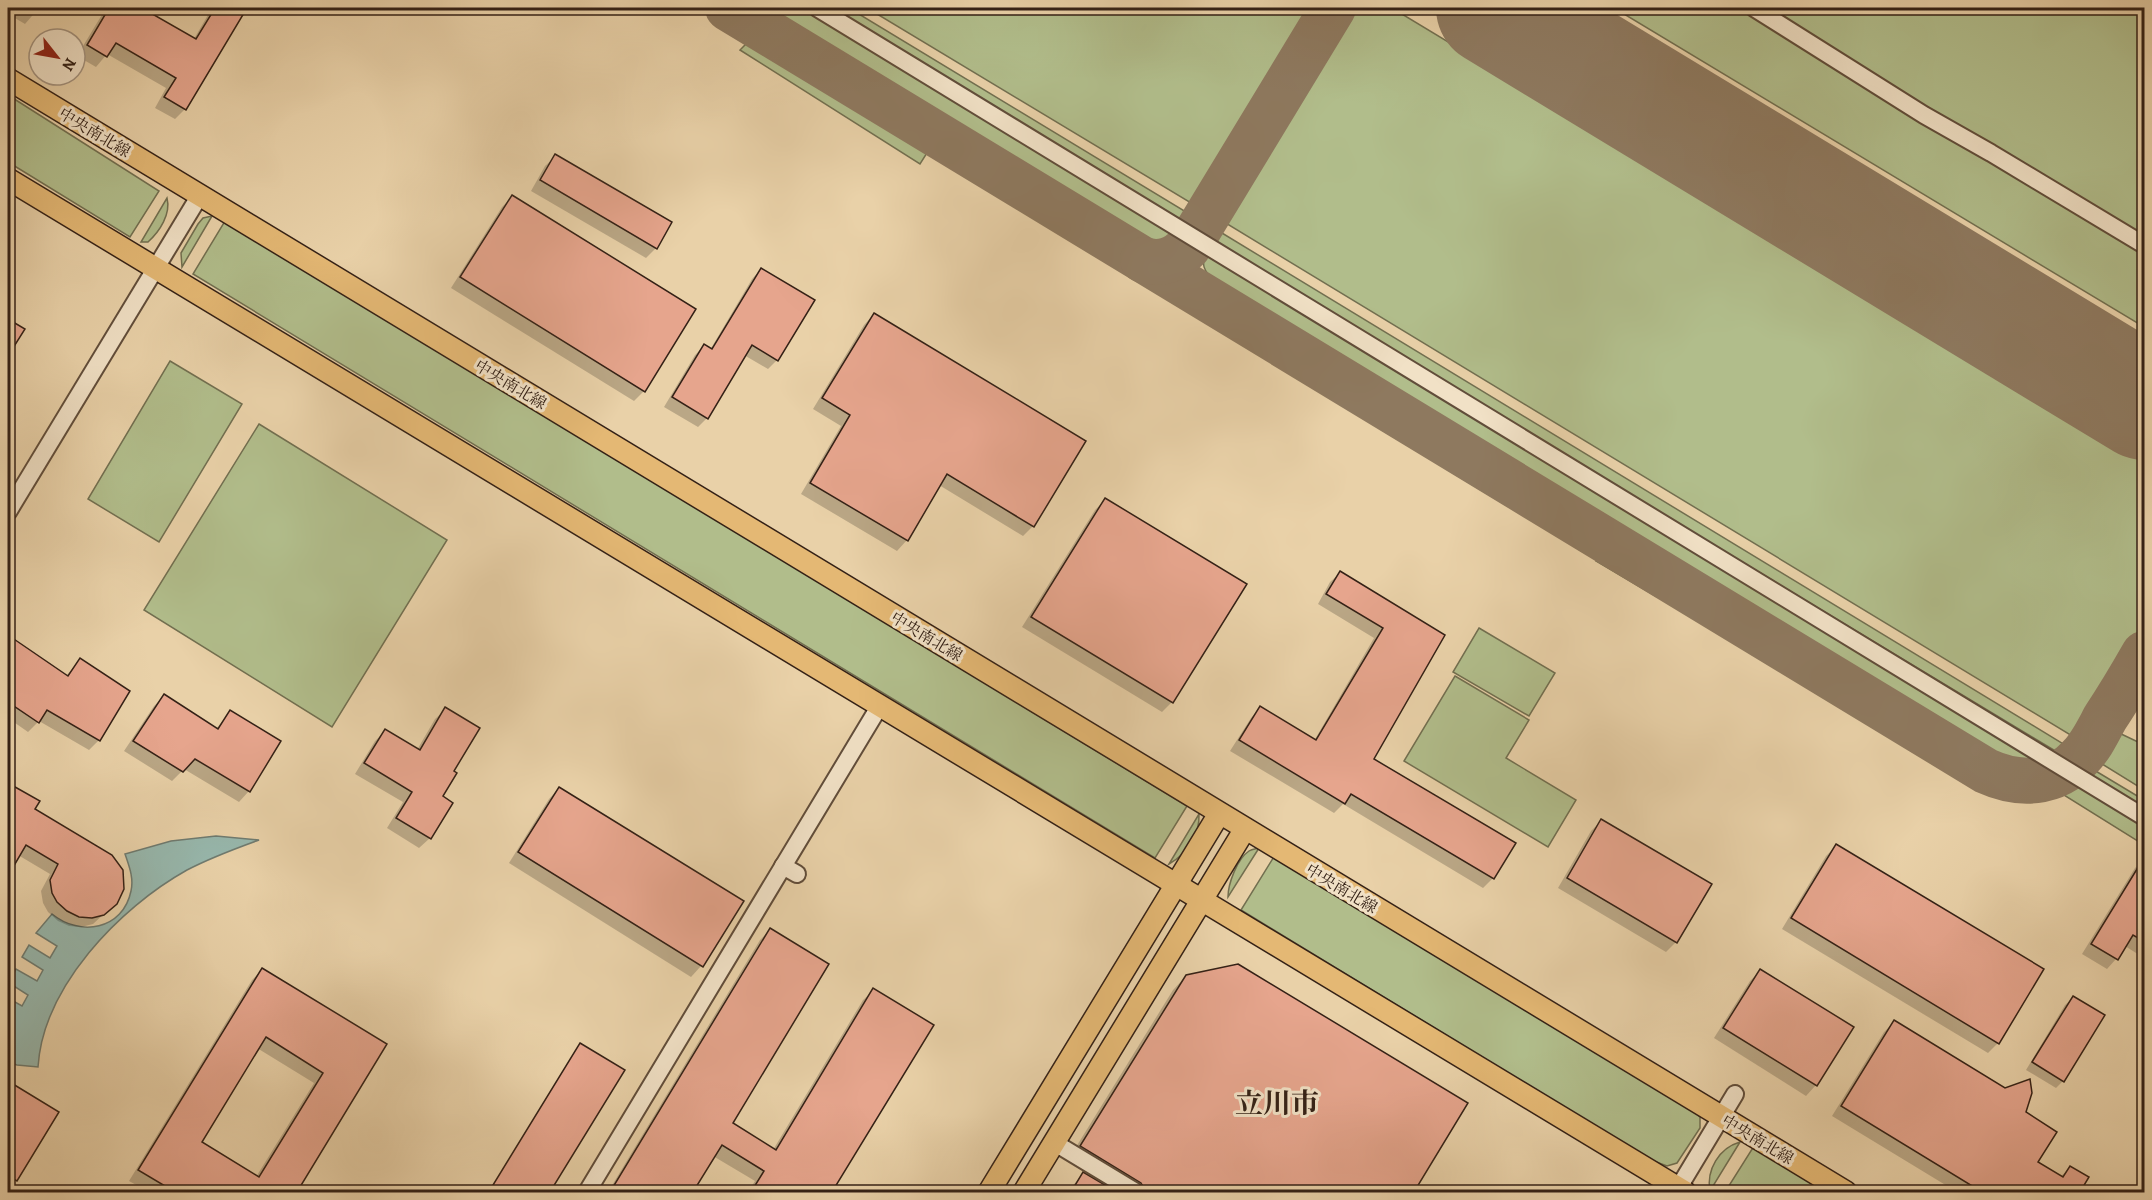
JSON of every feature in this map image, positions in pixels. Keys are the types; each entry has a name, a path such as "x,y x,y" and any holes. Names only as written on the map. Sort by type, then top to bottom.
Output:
{"main road":[{"name":"中央南北線","path":"8,79 1846,1192"},
{"path":"8,179 1680,1191"},
{"path":"989,1192 1219,814"},
{"path":"1024,1192 1245,829"}],"street":[{"path":"817,8 2145,817"},
{"path":"1754,8 1924,115 2145,245"},
{"path":"8,512 200,195"},
{"path":"587,1192 790,870 879,707"},
{"path":"1680,1191 1736,1094"},
{"path":"1055,1143 1136,1192"}],"green space":[{"path":"760,8 811,8 1186,234 1172,247 1154,246"},
{"path":"825,8 849,8 1196,218 1190,229"},
{"path":"867,8 1323,8 1201,209"},
{"path":"1356,8 1392,8 2144,462 2144,640 2082,742 1224,222 1347,18"},
{"path":"1614,8 2144,8 2144,327"},
{"path":"762,38 932,145 920,164 740,50 746,44"},
{"path":"8,95 159,191 130,237 8,162"},
{"path":"167,198 166,216 157,233 148,242 141,242"},
{"path":"212,216 182,267 181,253 198,224 203,218"},
{"path":"225,221 1187,806 1155,858 193,274"},
{"path":"1217,230 2075,751 2067,758 1211,242"},
{"path":"1206,250 2055,762 2028,766 2002,760 1215,282 1204,267"},
{"path":"170,361 242,404 159,542 88,499"},
{"path":"1389,417 1440,448 1432,460 1382,430"},
{"path":"259,424 447,540 332,727 144,610"},
{"path":"1456,457 1517,494 1509,507 1448,470"},
{"path":"1530,502 1591,540 1583,552 1523,514"},
{"path":"1604,547 1666,583 1657,597 1596,561"},
{"path":"1681,592 1743,631 1735,643 1673,605"},
{"path":"1479,628 1555,673 1529,716 1453,672"},
{"path":"1455,676 1529,720 1506,758 1576,800 1548,847 1404,761"},
{"path":"1830,683 1873,708 1866,721 1823,696"},
{"path":"2117,732 2138,742 2144,733 2144,790 2096,758 2110,734"},
{"path":"2089,767 2144,800 2144,810 2081,771"},
{"path":"2081,776 2144,814 2144,845 2059,792 2056,787"},
{"path":"1199,814 1199,822 1191,843 1169,864"},
{"path":"1259,848 1228,897 1231,879 1237,866 1249,851"},
{"path":"1275,855 1693,1110 1700,1117 1700,1128 1677,1163 1667,1166 1651,1160 1241,910"},
{"path":"1740,1142 1710,1191 1710,1175 1716,1161 1726,1149"},
{"path":"1754,1146 1830,1192 1725,1192"}],"water":[{"path":"216,836 259,840 187,870 161,886 111,928 69,980 54,1008 43,1037 38,1067 8,1062 8,998 22,1006 28,995 9,983 16,969 37,981 43,970 22,957 29,945 50,958 57,946 36,933 52,914 75,926 99,926 110,921 126,904 131,891 131,877 125,854 171,841"}],"building":[{"path":"109,8 142,8 196,39 215,8 247,8 186,110 164,97 176,78 116,43 107,57 87,45"},
{"path":"555,154 672,222 657,249 540,180"},
{"path":"512,195 696,309 645,392 460,277"},
{"path":"761,268 815,300 778,361 752,345 708,419 672,397 704,344 712,349"},
{"path":"874,313 1086,441 1034,527 947,474 908,541 810,483 850,415 822,398"},
{"path":"8,319 25,329 8,356"},
{"path":"1105,498 1247,584 1173,703 1031,617"},
{"path":"1340,571 1445,635 1374,759 1516,843 1494,879 1351,794 1345,804 1239,740 1260,706 1316,740 1383,628 1326,594"},
{"path":"8,635 68,676 80,658 130,691 100,741 47,710 39,723 8,702"},
{"path":"164,694 218,729 230,710 281,741 250,792 195,759 183,772 133,741"},
{"path":"445,707 480,728 454,771 457,773 443,796 453,803 431,839 396,818 412,792 364,763 385,729 420,750"},
{"path":"8,783 40,801 35,809 112,855 123,870 124,889 117,904 104,915 92,918 79,917 67,911 57,902 52,893 50,880 58,864 26,845 8,876"},
{"path":"559,787 744,901 703,967 518,852"},
{"path":"1601,819 1712,884 1677,943 1567,878"},
{"path":"1836,844 2044,969 1999,1044 1791,918"},
{"path":"2145,856 2145,942 2133,935 2118,960 2091,944"},
{"path":"770,928 829,964 733,1123 776,1150 873,988 934,1025 832,1192 751,1192 764,1171 722,1145 693,1192 610,1192"},
{"path":"1238,964 1468,1103 1414,1192 1146,1192 1141,1183 1080,1146 1186,975"},
{"path":"262,968 387,1044 297,1192 175,1192 138,1170","holes":["266,1037 323,1073 259,1177 202,1142"]},
{"path":"1760,969 1854,1027 1817,1086 1723,1028"},
{"path":"2073,996 2105,1015 2064,1082 2032,1062"},
{"path":"1894,1020 2005,1088 2030,1079 2032,1093 2026,1112 2057,1132 2038,1162 2063,1177 2070,1166 2089,1177 2080,1192 1982,1192 1841,1106"},
{"path":"580,1043 625,1070 550,1192 506,1192 493,1185"},
{"path":"8,1081 59,1112 17,1181 8,1176"},
{"path":"1083,1172 1117,1192 1071,1192"}],"taxiway":[{"path":"728,8 1986,771 2024,781 2048,778 2070,766 2091,743 2144,654"},
{"path":"1143,260 1156,262 1167,260 1188,247 1333,8"}],"runway":[{"path":"1494,8 2144,402"}],"district":[{"name":"立川市","path":"1277,1103"}]}
